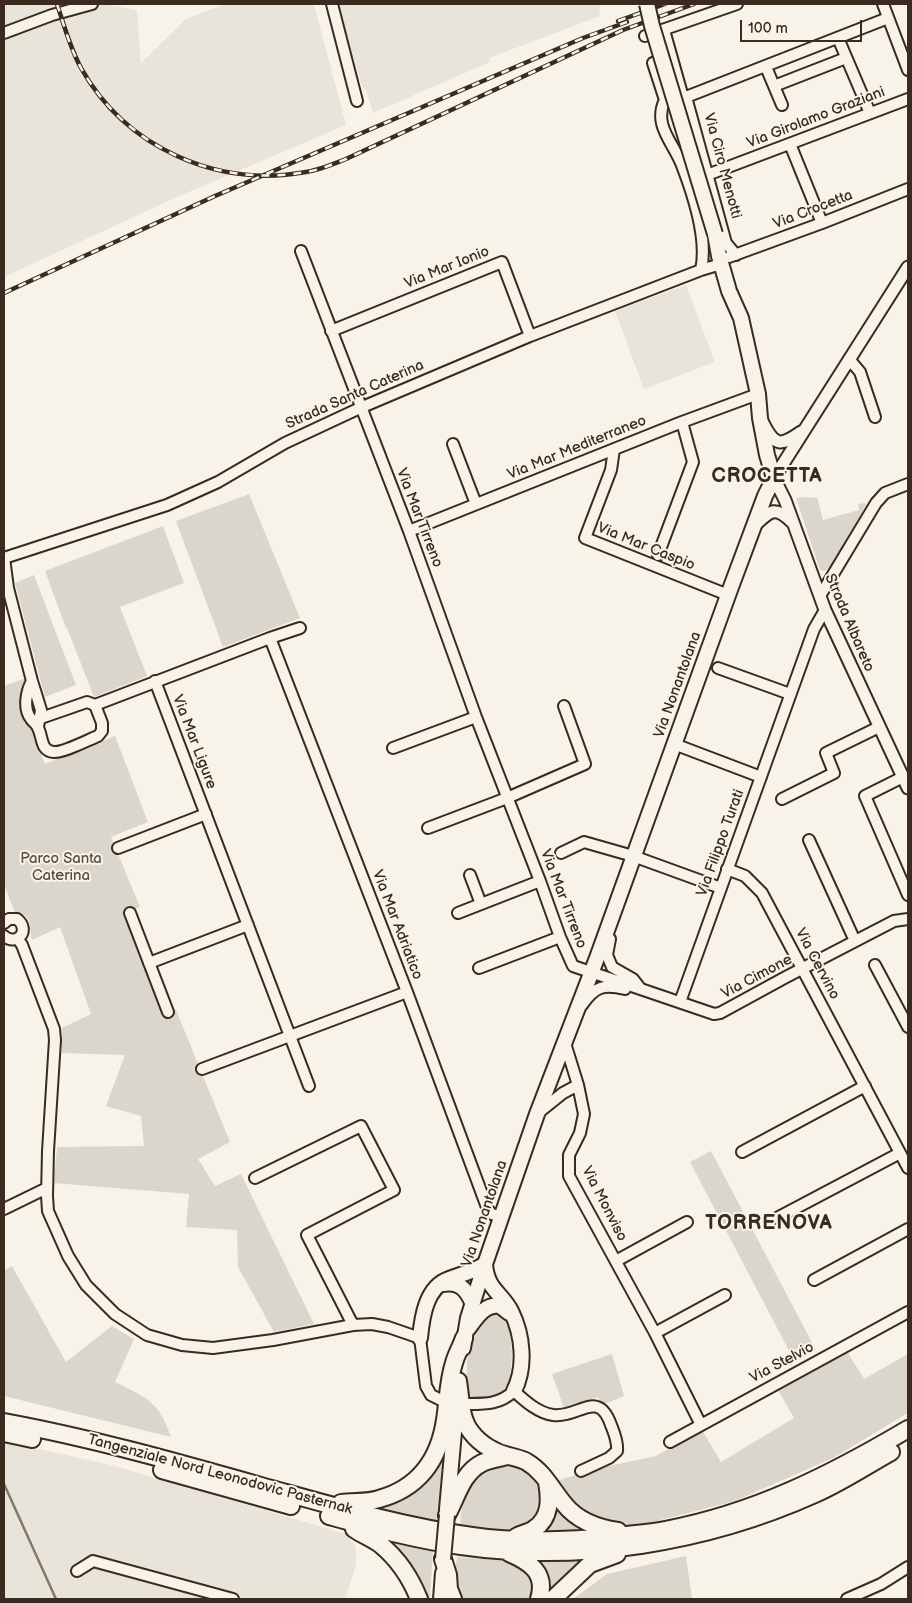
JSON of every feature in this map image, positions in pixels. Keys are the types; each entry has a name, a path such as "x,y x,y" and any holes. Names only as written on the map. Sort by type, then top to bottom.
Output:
{"highway":[{"path":"334,1512 391,1495 407,1487 420,1477 431,1463 445,1422 454,1363 464,1336"},
{"path":"458,1382 462,1414 469,1430 484,1445 508,1456 526,1461 541,1473 565,1505 585,1521 611,1530 638,1534"},
{"name":"Tangenziale Nord Leonodovic Pasternak","path":"4,1422 113,1445 414,1538 461,1546 509,1545"},
{"path":"509,1545 638,1534 692,1524 741,1510 834,1471 908,1429"},
{"name":"Tangenziale Nord Leonodovic Pasternak","path":"4,1433 114,1456 334,1512 474,1536 509,1545"},
{"path":"553,1599 590,1564 605,1557 655,1543 731,1526 776,1510 841,1481 908,1442"},
{"path":"447,1514 460,1485 472,1470 486,1461 508,1456"},
{"path":"509,1545 522,1533 540,1525 549,1505 547,1482"},
{"path":"334,1512 381,1546 396,1560 407,1575 419,1599"},
{"path":"509,1545 590,1550 655,1543"},
{"path":"509,1545 535,1570 542,1590 539,1599"},
{"path":"443,1559 453,1599"}],"main road":[{"name":"Via Ciro Menotti","path":"647,4 715,234 729,259 729,291 741,318 758,394 760,418 769,464 774,478"},
{"name":"Via Nonantolana","path":"441,1599 458,1382 464,1336 472,1302 537,1114 591,973 728,595 774,478"},
{"path":"420,1338 424,1314 430,1295 436,1287 449,1279 470,1273 485,1264 488,1282 511,1311 520,1337 521,1374 514,1391"},
{"path":"436,1287 448,1283 459,1285 464,1289 472,1302"},
{"path":"464,1336 478,1316 491,1306 500,1306 513,1317"}],"street":[{"path":"4,33 52,15 92,4"},
{"path":"332,4 357,101"},
{"path":"645,36 737,4"},
{"path":"883,4 908,70"},
{"path":"665,100 766,67 888,18"},
{"name":"Via Ciro Menotti","path":"664,30 707,175 729,259"},
{"path":"838,38 870,113"},
{"path":"671,57 653,63 665,100 661,108 660,117 668,141 682,166 698,220 703,241 701,270"},
{"path":"774,86 846,58"},
{"path":"766,67 782,105"},
{"name":"Via Girolamo Graziani","path":"707,175 908,99"},
{"path":"790,144 822,224"},
{"name":"Via Crocetta","path":"729,259 908,189"},
{"name":"Via Mar Tirreno","path":"301,251 330,332 409,531 476,717 560,937 573,966 591,973"},
{"name":"Strada Santa Caterina","path":"4,558 158,508 218,482 285,443 360,408 530,336 729,259"},
{"name":"Via Mar Ionio","path":"330,332 502,262 530,336"},
{"name":"Via Nonantolana","path":"774,478 908,267"},
{"path":"849,359 860,372 875,417"},
{"name":"Via Mar Mediterraneo","path":"409,531 682,422 758,394"},
{"name":"Via Ciro Menotti","path":"760,418 768,433 778,442 786,443 805,430"},
{"path":"658,556 694,462 682,422"},
{"path":"453,444 476,504"},
{"name":"Via Mar Caspio","path":"614,449 611,470 585,538 728,595"},
{"name":"Strada Albareto","path":"774,478 793,523 825,610 908,788"},
{"path":"820,596 876,503 885,493 908,484"},
{"path":"754,526 767,513 775,510 784,513 793,523"},
{"path":"4,558 8,588 32,681 40,704 43,747 57,753 98,736 102,731 102,723 95,705"},
{"name":"Via Filippo Turati","path":"680,1002 814,629 825,610"},
{"path":"32,681 28,689 26,711 30,719 40,723 87,702 95,705 300,628"},
{"name":"Via Mar Adriatico","path":"270,638 407,992 488,1210 492,1214 501,1217"},
{"path":"718,668 790,694"},
{"name":"Via Mar Ligure","path":"155,681 309,1086"},
{"path":"428,828 507,798 585,764 564,706"},
{"path":"393,748 476,717"},
{"path":"782,799 834,773 826,753 879,727"},
{"path":"674,744 760,777"},
{"path":"903,777 865,796 908,895"},
{"path":"118,848 206,814"},
{"path":"809,840 855,942"},
{"path":"561,853 584,842 633,856 721,888"},
{"name":"Via Cervino","path":"727,869 745,876 762,892 908,1168"},
{"path":"470,875 481,904"},
{"path":"458,913 540,881"},
{"path":"130,913 168,1012"},
{"path":"4,921 13,919 20,922 23,930 18,939"},
{"name":"Via Cimone","path":"591,973 680,1002 704,1012 720,1013 894,921 908,919"},
{"name":"Via Cimone","path":"610,921 612,933 607,950 609,963 615,970 633,979 641,989"},
{"path":"149,963 248,925"},
{"path":"4,936 11,940 18,939"},
{"path":"480,968 560,937"},
{"path":"18,939 55,1034 47,1188 48,1211 68,1256 86,1285 114,1314 147,1335 182,1345 213,1348 250,1344 353,1325 378,1325 420,1338 426,1386 431,1395 445,1402"},
{"path":"876,965 908,1027"},
{"name":"Via Cimone","path":"574,1017 591,994 602,987 613,986 628,990 641,989"},
{"path":"202,1069 407,992"},
{"name":"Via Monviso","path":"565,1043 578,1085 584,1114 569,1155 569,1176 655,1332 701,1425"},
{"path":"537,1114 563,1093 578,1085"},
{"path":"742,1152 865,1086"},
{"path":"556,1099 571,1098 581,1104"},
{"path":"255,1178 361,1126 394,1190 307,1235 353,1325"},
{"path":"777,1218 900,1153"},
{"path":"4,1209 47,1188"},
{"name":"Via Monviso","path":"616,1260 687,1222"},
{"path":"814,1280 908,1230"},
{"path":"655,1332 725,1295"},
{"name":"Via Stelvio","path":"670,1442 908,1312"},
{"path":"469,1404 497,1403 514,1391 526,1402 548,1415 566,1414 595,1405 602,1408 608,1415 618,1444 617,1451 609,1458 581,1471"},
{"path":"77,1571 93,1561 233,1599"},
{"path":"847,1599 882,1584 908,1568"}],"shaded area":[{"path":"4,4 103,4 137,10 141,63 186,19 225,4 314,4 346,125 177,197 4,277"},
{"path":"338,4 599,4 600,16 489,58 490,62 373,113 366,90 362,87"},
{"path":"686,285 715,362 644,389 615,311"},
{"path":"4,1441 115,1466 346,1534 356,1547 356,1565 345,1599 4,1599"}],"green space":[{"path":"249,494 300,618 223,647 176,521"},
{"path":"817,497 823,520 859,510 858,504 865,503 866,505 831,567 824,571 820,570 796,498"},
{"path":"163,526 184,583 120,607 147,676 94,697 67,628 87,620 66,628 45,571"},
{"path":"34,575 76,685 45,697 15,583"},
{"name":"Parco Santa Caterina","path":"26,678 22,709 45,764 115,736 148,822 111,837 140,907 126,913 165,1015 176,1010 230,1142 198,1159 215,1186 241,1174 314,1324 274,1332 238,1267 237,1230 186,1227 189,1194 54,1183 57,1147 144,1146 141,1116 106,1106 125,1055 62,1053 62,1028 91,1014 60,927 32,940 28,919 26,916 15,913 4,884 4,686"},
{"path":"711,1151 816,1350 795,1362 690,1162"},
{"path":"12,1266 66,1362 112,1326 134,1339 115,1382 150,1402 161,1415 171,1437 4,1396 4,1270"},
{"path":"491,1310 501,1313 509,1324 512,1353 510,1380 502,1393 485,1398 466,1398 467,1359 472,1334"},
{"path":"848,1353 864,1379 908,1354 908,1413 833,1458 735,1501 641,1525 611,1527 585,1517 552,1482 600,1468 656,1456 702,1430 721,1462 794,1418 778,1390"},
{"path":"612,1354 624,1396 602,1405 598,1397 564,1408 552,1374"},
{"path":"444,1441 437,1526 359,1509 381,1505"},
{"path":"492,1465 511,1466 520,1469 528,1474 538,1485 542,1506 536,1519 527,1528 502,1530 460,1527 463,1489 473,1475"},
{"path":"552,1499 567,1518 588,1532 534,1534"},
{"path":"367,1534 433,1551 430,1599 421,1599"},
{"path":"686,1556 692,1599 573,1599 607,1574"},
{"path":"457,1557 512,1561 523,1567 533,1583 534,1599 456,1599 452,1589"},
{"path":"589,1559 546,1599 531,1562"}],"waterway":[{"path":"4,1484 56,1599"}],"railway":[{"path":"57,4 70,44 81,68 100,96 123,120 148,140 177,156 208,167 240,174 273,175 311,171 346,159 623,30 694,4"},
{"path":"618,21 665,4"},
{"path":"4,293 215,196 583,38 627,22"}],"district":[{"name":"CROCETTA","path":"767,477"},
{"name":"TORRENOVA","path":"769,1224"}]}
